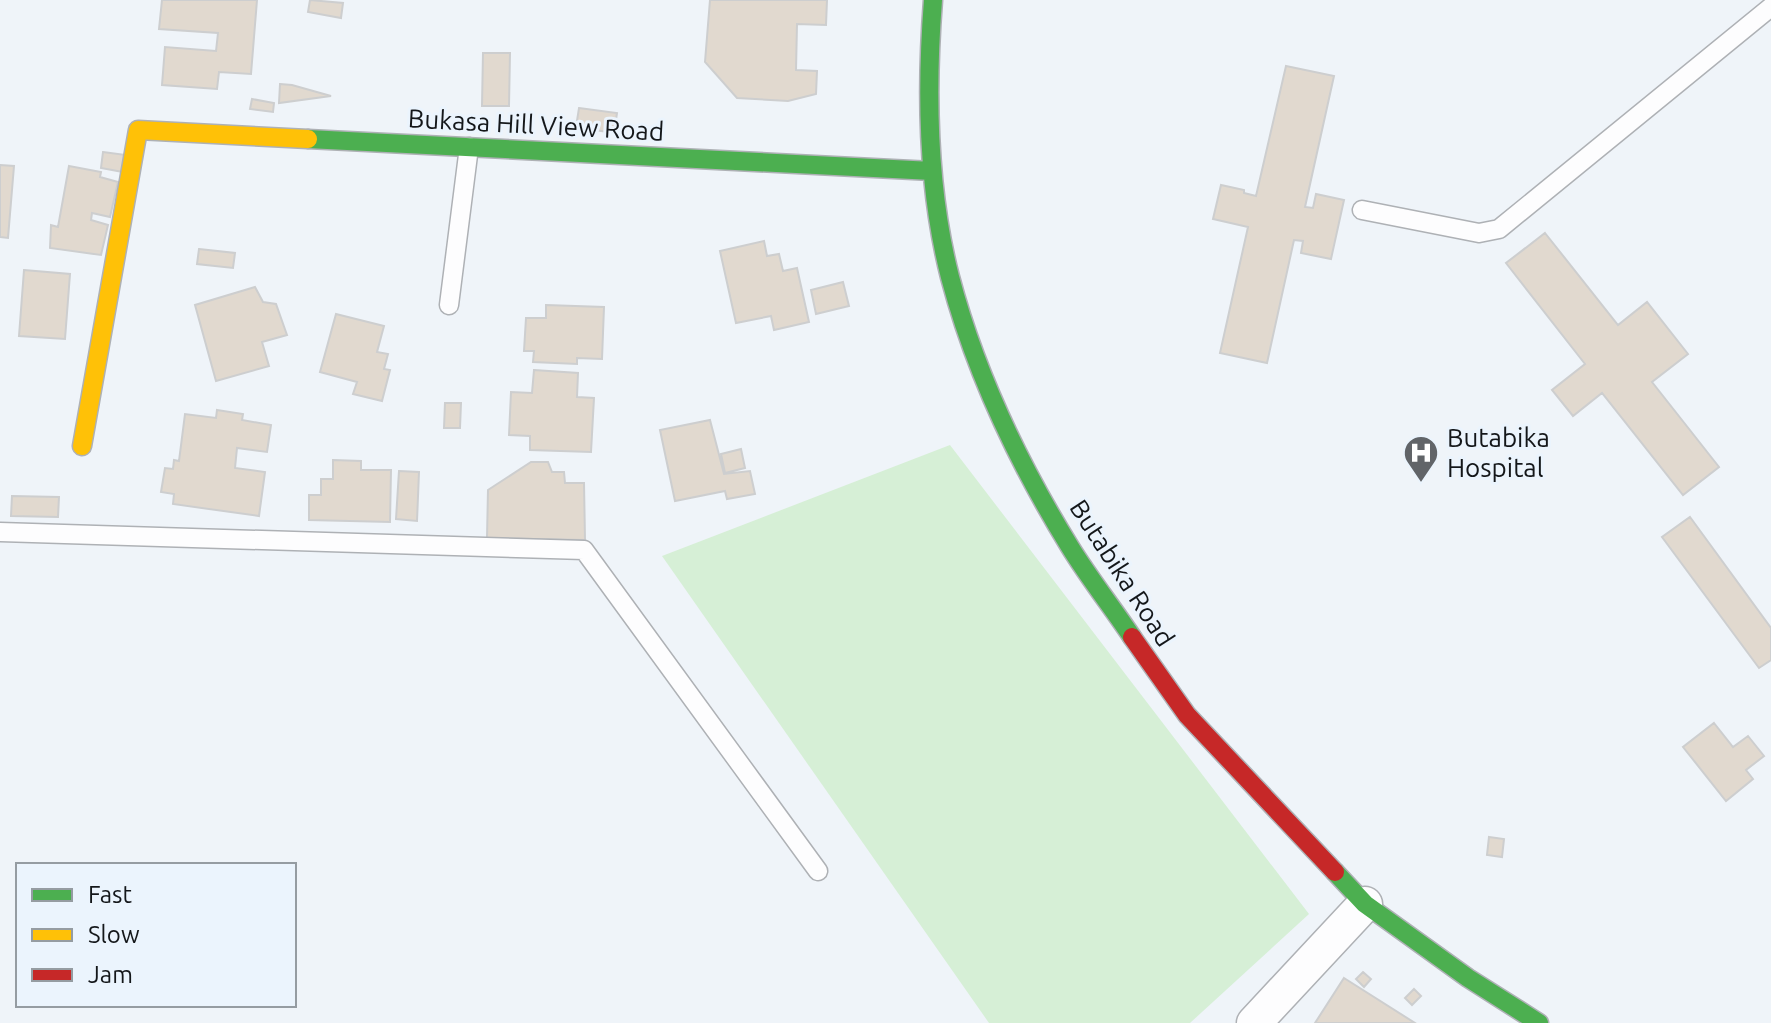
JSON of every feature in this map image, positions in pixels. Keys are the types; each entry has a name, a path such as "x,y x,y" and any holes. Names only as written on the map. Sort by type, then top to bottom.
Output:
{"street":[{"name":"Butabika Road","path":"933,0 928,64 932,171 950,276 981,369 1022,462 1071,549 1187,715 1365,904 1468,978 1539,1023"},
{"name":"Bukasa Hill View Road","path":"82,446 138,130 932,171"},
{"path":"1254,1023 1365,904"}],"lane":[{"path":"1362,210 1479,233 1499,229 1771,7"},
{"path":"449,305 469,147"},
{"path":"0,532 584,550 818,871"}],"green space":[{"path":"950,445 1309,914 1190,1023 989,1023 662,556"}],"building":[{"path":"162,0 257,0 251,74 219,72 217,89 162,85 165,47 216,51 218,33 159,29"},
{"path":"310,0 343,3 341,18 308,12"},
{"path":"710,0 827,0 826,25 797,24 796,70 817,71 816,94 788,101 737,98 705,62"},
{"path":"483,53 510,53 509,106 482,106"},
{"path":"1286,66 1334,76 1305,207 1313,208 1316,194 1344,200 1331,259 1301,253 1303,241 1294,240 1267,363 1220,353 1248,227 1213,219 1221,185 1256,196"},
{"path":"280,84 292,85 331,96 279,103"},
{"path":"252,99 274,103 273,112 250,109"},
{"path":"579,108 617,113 614,133 576,127"},
{"path":"103,152 126,155 123,172 101,168"},
{"path":"0,165 14,166 8,238 0,237"},
{"path":"69,166 101,172 100,177 118,182 110,217 92,213 91,220 108,225 101,255 50,248 51,225 58,227"},
{"path":"1545,233 1618,325 1647,302 1688,354 1652,382 1719,467 1683,495 1602,393 1573,416 1552,390 1585,364 1506,263"},
{"path":"764,241 767,256 779,254 783,271 797,268 809,322 774,330 771,316 736,323 720,251"},
{"path":"199,249 235,253 233,268 197,264"},
{"path":"24,270 70,274 65,339 19,336"},
{"path":"843,282 849,306 816,314 811,290"},
{"path":"255,287 263,302 276,304 287,335 262,342 269,366 216,381 195,305"},
{"path":"546,305 604,307 602,359 577,358 577,364 533,362 534,351 524,351 526,318 546,318"},
{"path":"336,314 384,326 377,352 388,354 384,369 390,370 382,401 353,394 357,382 320,372"},
{"path":"534,370 578,373 577,397 594,398 591,452 530,450 530,436 509,435 511,392 532,393"},
{"path":"445,403 461,403 460,428 444,428"},
{"path":"217,410 243,414 242,420 271,425 267,452 237,448 235,468 265,472 259,516 173,504 174,494 161,492 165,468 173,469 174,460 179,461 185,414 216,418"},
{"path":"710,420 724,474 750,471 755,494 727,499 725,491 675,501 660,430"},
{"path":"741,449 745,468 725,473 721,454"},
{"path":"333,460 361,461 361,470 391,470 390,522 309,520 309,495 321,495 321,479 333,479"},
{"path":"531,462 548,462 552,472 564,472 565,483 584,483 585,540 487,538 488,490"},
{"path":"399,471 419,472 417,521 396,519"},
{"path":"12,496 59,497 58,517 11,516"},
{"path":"1690,517 1771,628 1771,660 1759,668 1662,537"},
{"path":"1714,723 1733,747 1748,736 1764,756 1746,770 1753,779 1726,801 1683,747"},
{"path":"1489,837 1504,839 1502,857 1487,855"},
{"path":"1363,972 1371,979 1364,987 1356,979"},
{"path":"1344,978 1415,1023 1315,1023"},
{"path":"1414,989 1421,996 1412,1005 1405,998"}],"traffic: fast":[{"path":"933,0 929,69 933,174 942,243 960,312 1000,416 1033,483 1077,559 1132,637"},
{"path":"308,139 932,171"},
{"path":"1335,872 1365,904 1468,978 1539,1023"}],"traffic: slow":[{"path":"82,446 138,130 308,139"}],"traffic: jam":[{"path":"1132,637 1187,715 1335,872"}],"place":[{"name":"Butabika Hospital","path":"1421,484"}]}
